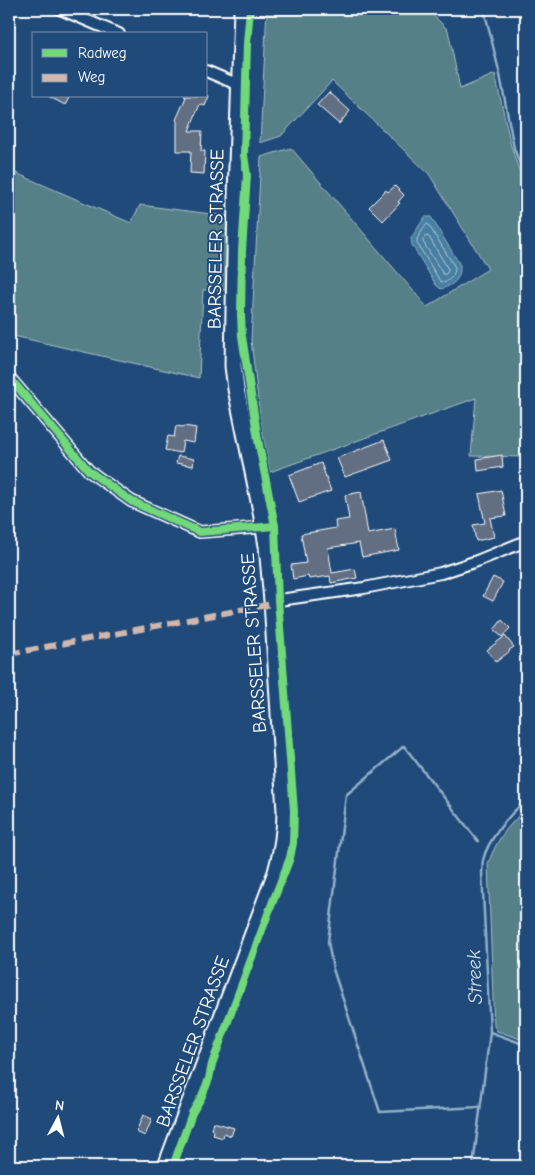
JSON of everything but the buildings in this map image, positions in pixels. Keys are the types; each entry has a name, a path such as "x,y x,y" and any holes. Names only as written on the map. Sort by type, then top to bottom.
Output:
{"main road":[{"name":"BARSSELER STRASSE","path":"166,1166 276,872 283,848 285,830 272,601 264,527 233,366 242,9"}],"street":[{"path":"60,9 114,32"},
{"path":"208,72 239,85"},
{"path":"9,377 89,471 131,501 200,532 264,527"},
{"path":"272,601 383,585 441,573 526,541"}],"green space":[{"path":"267,9 425,9 448,30 460,89 495,74 511,146 526,191 526,457 471,456 476,398 270,472 261,425 251,340 261,157 291,148 427,307 488,269 429,174 332,81 281,136 260,143"},
{"path":"9,170 131,223 140,205 227,216 226,290 203,290 199,378 9,335"},
{"path":"525,809 526,1041 497,1031 494,1026 488,864 503,834"}],"water":[{"path":"425,217 431,217 460,265 456,281 450,286 441,289 436,285 412,245 411,238"}],"waterway":[{"name":"Streek","path":"484,9 500,75 514,148 526,180"},
{"path":"478,841 404,746 346,795 328,942 333,969 380,1112 480,1107"},
{"name":"Streek","path":"473,1166 490,1032 483,862 495,835 513,812 526,800"},
{"path":"490,1032 526,1045"}],"marked path":[{"path":"9,654 272,604"}],"cycle path":[{"path":"173,1166 192,1113 209,1079 212,1064 290,858 293,843 294,811 278,600 275,526 258,440 242,336 242,251 247,175 244,155 247,43 250,9"},
{"path":"9,377 89,471 131,501 200,532 275,526"}]}
